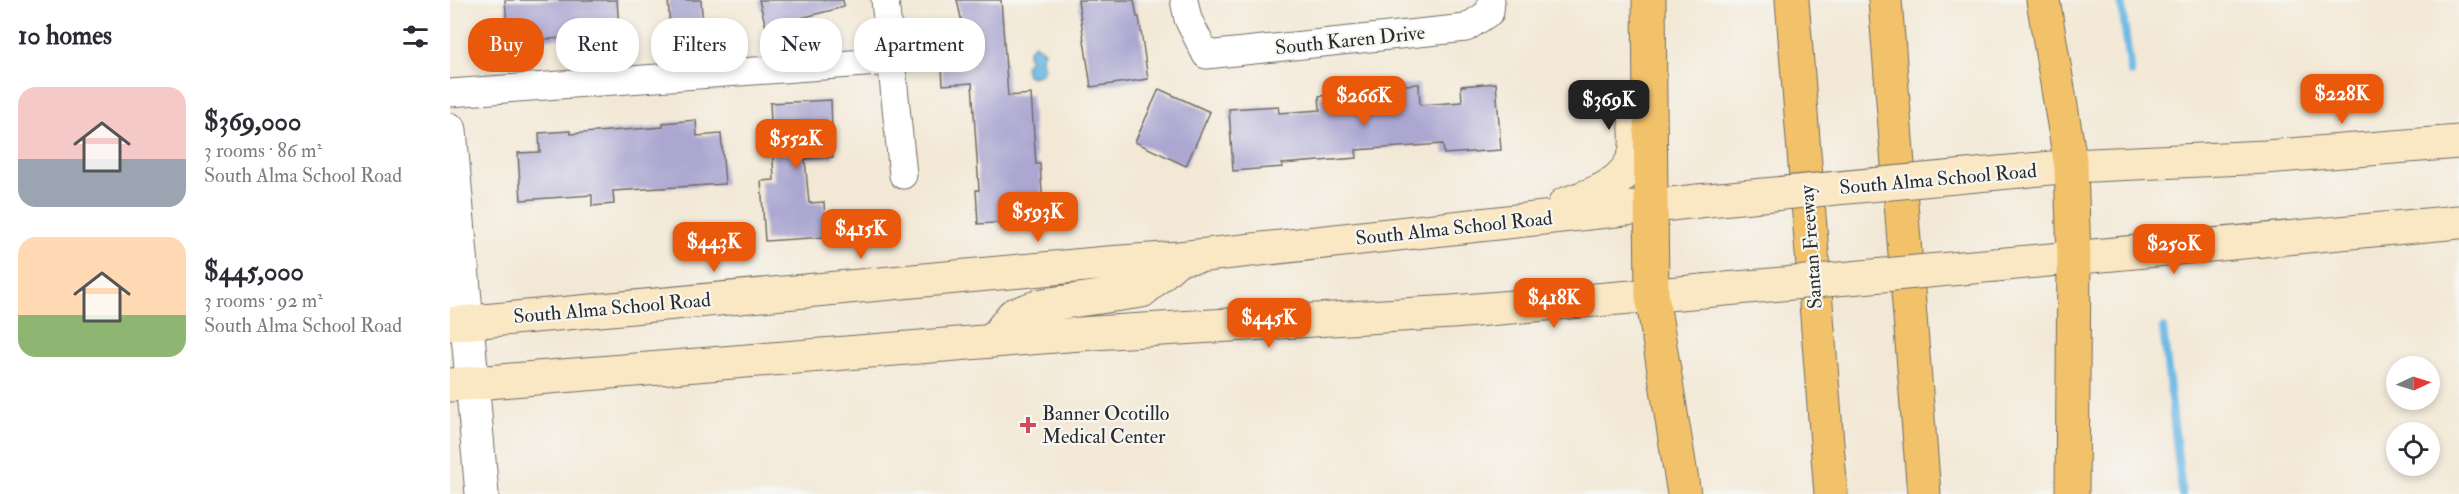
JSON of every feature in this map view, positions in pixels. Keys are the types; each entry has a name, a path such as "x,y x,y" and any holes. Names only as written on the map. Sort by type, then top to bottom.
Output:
{"highway":[{"path":"1648,0 1652,296 1684,494"},
{"name":"Santan Freeway","path":"1792,0 1831,494"},
{"path":"1886,0 1924,494"},
{"path":"2043,0 2072,166 2074,259 2072,494"}],"main road":[{"path":"1518,220 1597,193 1615,182 1630,164 1635,152 1634,0"},
{"name":"South Alma School Road","path":"459,323 1179,258 1698,201 2072,166 2265,157 2459,141"},
{"path":"461,384 1093,333 1452,312 1652,296 2459,222"},
{"path":"993,341 1013,315 1043,305 1142,291 1179,258"}],"street":[{"path":"885,0 887,18"},
{"name":"South Karen Drive","path":"1184,0 1188,19 1206,55 1466,28 1491,6"},
{"path":"450,93 854,64"},
{"path":"893,72 903,176"},
{"path":"450,130 461,384 482,494"}],"water":[{"path":"1034,44 1044,51 1041,59 1044,68 1041,74 1032,77 1027,75 1025,66 1029,61 1028,51"}],"building":[{"path":"505,0 617,0 618,18 556,18 556,39 544,39 544,18 506,18"},
{"path":"668,0 701,0 702,18 669,18"},
{"path":"759,0 843,0 844,7 801,18 764,18"},
{"path":"957,0 1001,0 1008,96 1031,94 1036,164 1040,164 1044,220 978,224 976,190 979,190 972,83 943,85 942,72 985,72 985,18 961,18"},
{"path":"1078,0 1134,0 1137,17 1139,17 1148,79 1091,87"},
{"path":"1496,83 1501,150 1444,154 1443,144 1356,150 1357,158 1282,164 1283,167 1233,171 1229,109 1278,106 1279,113 1320,110 1319,96 1362,93 1362,88 1419,84 1420,105 1462,102 1461,86"},
{"path":"1159,89 1210,112 1186,166 1135,142"},
{"path":"831,100 833,157 805,159 809,203 824,202 826,237 765,241 761,181 774,180 770,103"},
{"path":"696,120 697,136 721,134 725,184 613,191 614,204 592,206 592,195 521,200 518,153 540,152 539,133 570,131 570,134 663,127 663,123"}],"waterway":[{"path":"2121,0 2131,73"},
{"path":"2163,328 2182,494"}],"place":[{"name":"Banner Ocotillo Medical Center","path":"1028,425"}]}
